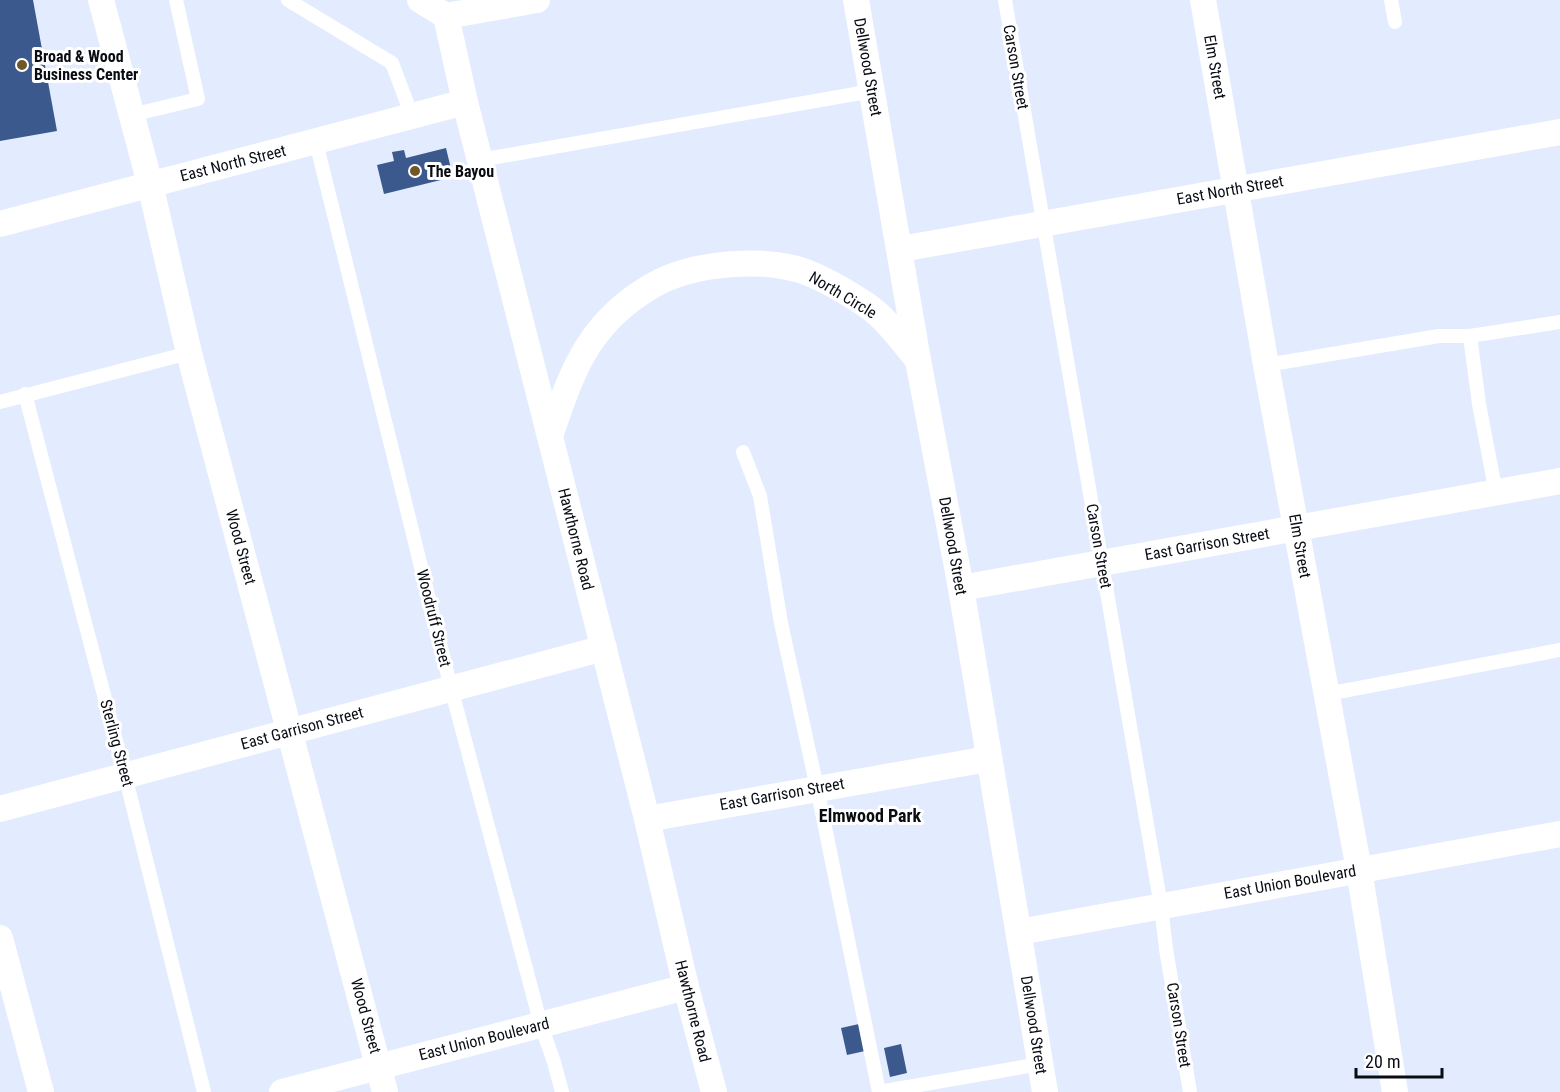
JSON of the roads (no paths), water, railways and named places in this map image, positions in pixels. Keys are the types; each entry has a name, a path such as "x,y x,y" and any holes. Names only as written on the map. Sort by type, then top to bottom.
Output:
{"street":[{"name":"Wood Street","path":"102,0 150,184 189,353 386,1092"},
{"path":"420,0 446,16 537,0"},
{"name":"Dellwood Street","path":"856,0 901,249 918,360 961,588 1045,1092"},
{"name":"Elm Street","path":"1203,0 1266,365 1359,870 1395,1092"},
{"name":"Hawthorne Road","path":"446,16 465,102 714,1092"},
{"name":"East North Street","path":"0,224 465,102"},
{"name":"East North Street","path":"901,249 1560,132"},
{"name":"North Circle","path":"550,436 574,372 594,337 617,311 661,281 684,272 732,264 768,264 800,270 865,304 883,319 918,360"},
{"name":"East Garrison Street","path":"961,588 1560,482"},
{"name":"East Garrison Street","path":"0,809 604,648"},
{"name":"East Garrison Street","path":"647,819 988,759"},
{"name":"East Union Boulevard","path":"1019,932 1560,834"},
{"path":"0,938 41,1092"},
{"name":"East Union Boulevard","path":"282,1092 686,987"}],"lane":[{"path":"131,116 198,99 176,0"},
{"path":"288,0 392,63 412,116"},
{"name":"Carson Street","path":"1005,0 1161,906 1190,1092"},
{"path":"1391,0 1395,22"},
{"path":"480,160 872,91"},
{"name":"Woodruff Street","path":"316,142 451,688 541,1025 562,1092"},
{"path":"1266,365 1439,336 1470,336 1560,322"},
{"path":"1470,336 1479,404 1496,493"},
{"path":"0,402 189,353"},
{"name":"Sterling Street","path":"25,394 125,775 204,1092"},
{"path":"743,452 760,496 781,623 818,788 879,1092 1040,1064"},
{"path":"1327,694 1560,650"}],"place":[{"name":"Broad & Wood Business Center","path":"22,65"},
{"name":"The Bayou","path":"415,171"}],"district":[{"name":"Elmwood Park","path":"870,815"}]}
